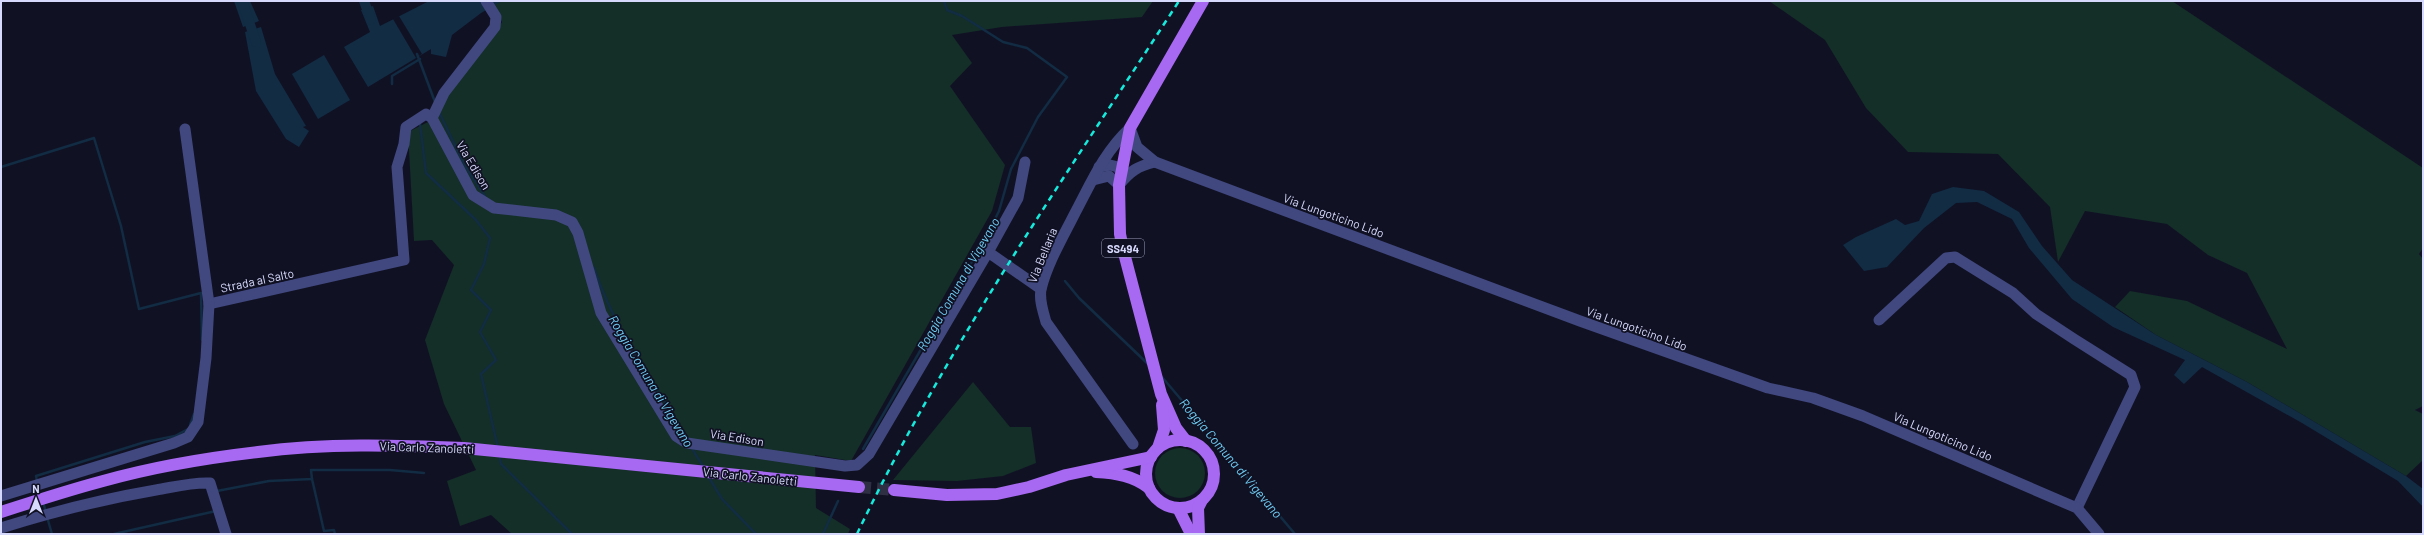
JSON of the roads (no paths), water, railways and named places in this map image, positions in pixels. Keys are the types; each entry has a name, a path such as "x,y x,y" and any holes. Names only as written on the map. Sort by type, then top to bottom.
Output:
{"main road":[{"name":"SS494","path":"1199,534 1198,508 1213,484 1213,465 1204,450 1186,441 1176,428 1161,394 1120,234 1120,179 1130,128 1200,6"},
{"name":"SS494","path":"1150,488 1146,472 1164,430 1161,394"},
{"path":"894,490 947,496 997,494 1030,487 1066,475 1085,472 1155,453 1176,441 1186,441"},
{"name":"Via Carlo Zanoletti","path":"1,512 110,479 182,464 258,452 404,445 497,451 859,487"},
{"path":"1085,472 1127,476 1140,480 1150,488 1161,502 1178,508 1195,504 1202,500"},
{"path":"1178,508 1192,534"}],"street":[{"path":"435,110 452,82 495,27 496,17 486,1"},
{"name":"Strada al Salto","path":"1,496 174,443 192,433 198,422 201,411 209,304 404,260 397,161 404,144 406,127 435,110"},
{"name":"Via Edison","path":"435,110 473,195 487,206 494,208 556,215 572,222 578,233 601,313 676,436 690,443 845,466 857,465 869,454 988,252 1018,198 1025,162"},
{"name":"Via Lungoticino Lido","path":"1130,128 1137,147 1155,162 1580,321 1768,388 1813,398 1863,416 2077,508 2099,534"},
{"name":"Via Bellaria","path":"1130,128 1117,140 1099,167 1058,246 1041,289 1040,298 1046,322 1133,444"},
{"path":"186,130 209,304"},
{"path":"1120,179 1140,165 1155,162"},
{"path":"1099,167 1110,166 1118,168 1120,179"},
{"path":"1093,180 1109,176 1120,179"},
{"path":"988,252 1041,289"},
{"path":"1879,320 1946,258 1955,257 2013,293 2036,314 2074,340 2131,375 2135,387 2077,508"},
{"path":"1,528 45,514 135,494 199,482 210,483 226,534"}],"water":[{"path":"234,1 250,1 259,21 243,27"},
{"path":"429,1 502,1 481,13 452,35 446,57 431,54 431,49 368,87 344,47 370,32 361,10 373,6 380,26"},
{"path":"261,27 275,74 306,126 303,127 309,131 299,147 286,139 256,91 245,32"},
{"path":"324,55 350,100 318,119 292,74"},
{"path":"1953,187 1984,191 2019,212 2042,246 2072,280 2156,335 2247,382 2406,476 2423,489 2423,507 2398,481 2302,423 2202,367 2184,384 2174,375 2185,360 2113,327 2072,299 2029,248 2012,219 1977,202 1956,203 1924,228 1887,267 1864,271 1843,245 1856,237 1896,219 1905,225 1919,221 1932,194"}],"waterway":[{"path":"242,1 256,42"},
{"path":"364,1 371,20"},
{"name":"Roggia Comuna di Vigevano","path":"863,449 984,241 999,211 1011,169 1038,117 1067,77 1027,48 1003,42 962,16 947,10 944,1"},
{"name":"Roggia Comuna di Vigevano","path":"417,54 435,102"},
{"path":"392,84 392,76 420,59"},
{"name":"Roggia Comuna di Vigevano","path":"439,112 465,166 485,196"},
{"path":"420,124 426,173 476,220 490,238 484,264 471,290 491,310 480,332 496,360 481,374 498,448"},
{"path":"1,167 94,138 121,226 139,309 201,293 202,340"},
{"name":"Roggia Comuna di Vigevano","path":"594,268 603,291 624,334 686,437"},
{"name":"Roggia Comuna di Vigevano","path":"1065,281 1079,298 1148,364"},
{"name":"Roggia Comuna di Vigevano","path":"1162,377 1295,534"},
{"path":"190,425 194,414"},
{"path":"37,481 36,476 145,442 175,436 188,429"},
{"name":"Roggia Comuna di Vigevano","path":"691,447 704,468"},
{"path":"499,454 501,464 572,534"},
{"path":"217,491 269,481 312,479 311,470 390,470 424,473"},
{"name":"Roggia Comuna di Vigevano","path":"708,476 722,499 756,534"},
{"path":"312,479 324,531 334,530 335,534"},
{"name":"Roggia Comuna di Vigevano","path":"823,534 838,501"},
{"path":"43,502 46,512"},
{"path":"114,534 216,511"},
{"path":"47,517 52,534"}],"tunnel":[{"path":"859,487 894,490"}],"railway":[{"path":"857,534 892,464 929,396 969,328 1009,262 1179,1"}]}
